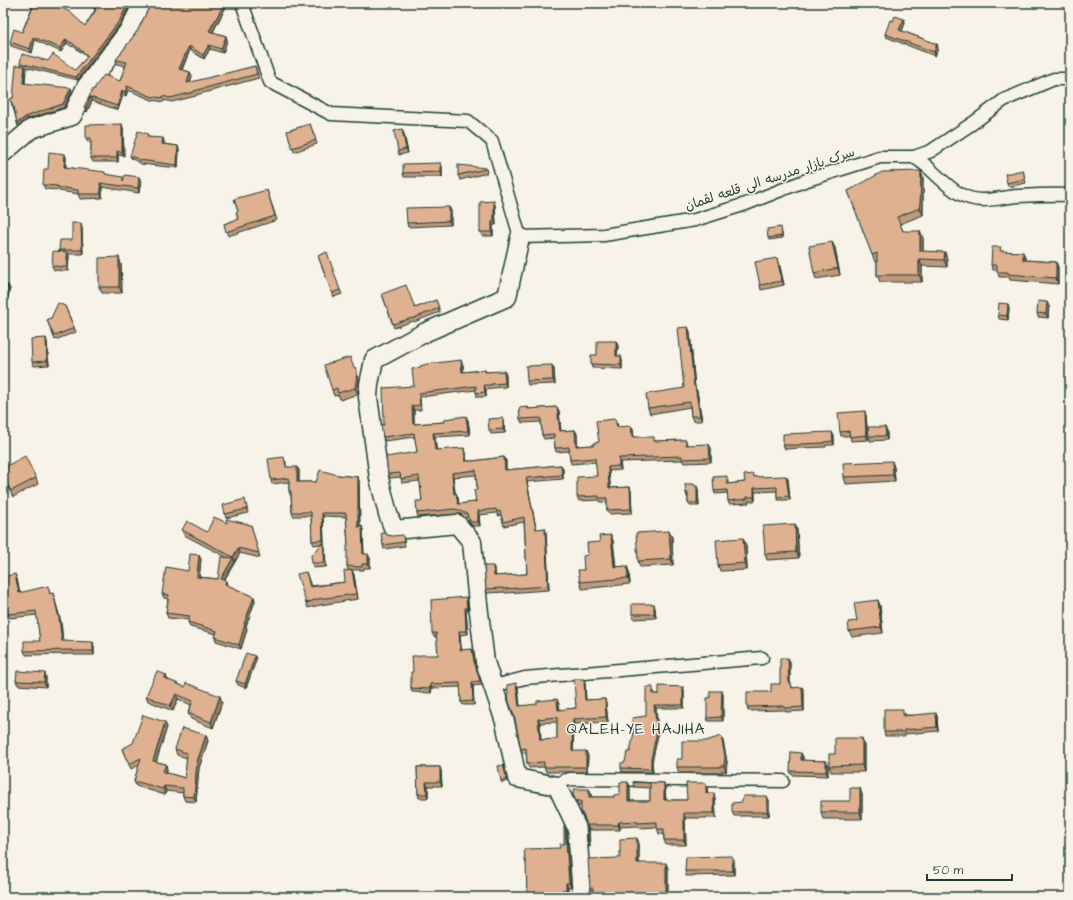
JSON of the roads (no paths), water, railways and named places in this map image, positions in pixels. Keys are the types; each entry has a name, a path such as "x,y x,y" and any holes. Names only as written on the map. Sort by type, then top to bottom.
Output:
{"street":[{"path":"3,153 31,129 72,116 86,87 130,29 143,3"},
{"path":"242,3 270,82 331,114 468,121 492,141 520,237 507,297 426,332 374,360 368,384 368,397 379,478 388,514 394,530 457,524 472,542 485,662 505,722 517,778 557,786"},
{"name":"سرک بازار مدرسه الی قلعه لقمان","path":"520,237 604,235 695,220 746,204 804,181 880,157 914,157 931,151 1004,100 1054,79 1070,79"},
{"path":"914,157 931,170 943,182 960,194 972,199 983,200 1055,194 1070,195"},
{"path":"494,686 525,678 762,658"},
{"path":"557,786 563,781 570,779 782,781"},
{"path":"557,786 577,828 582,897"}],"district":[{"name":"QALEH-YE HAJIHA","path":"636,729"}]}
